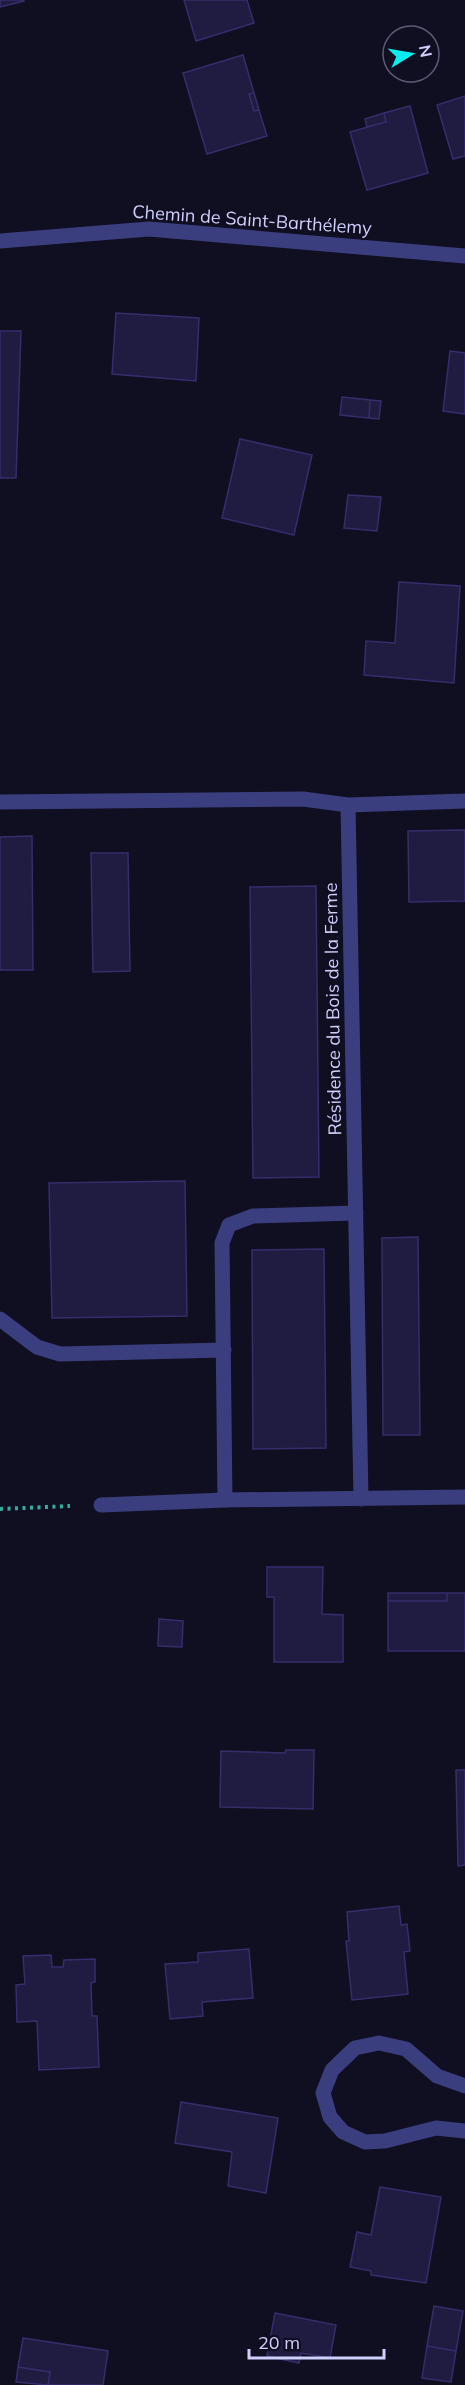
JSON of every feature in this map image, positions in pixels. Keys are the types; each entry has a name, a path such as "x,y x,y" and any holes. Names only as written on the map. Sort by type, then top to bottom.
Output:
{"street":[{"name":"Chemin de Saint-Barthélemy","path":"0,241 149,229 465,256"},
{"path":"0,802 303,799 348,805 465,801"},
{"name":"Résidence du Bois de la Ferme","path":"348,805 362,1499"},
{"path":"225,1500 222,1243 229,1225 253,1216 356,1213"},
{"path":"0,1319 37,1347 60,1354 224,1350"},
{"path":"101,1505 225,1500 465,1497"},
{"path":"465,2086 437,2076 406,2049 379,2043 355,2048 333,2070 323,2093 330,2117 343,2132 365,2142 385,2141 436,2128 465,2131"}],"path":[{"path":"0,1509 101,1505"}],"building":[{"path":"0,0 23,0 24,1 0,7"},
{"path":"184,0 247,0 254,23 196,41"},
{"path":"243,55 254,93 249,94 254,111 259,110 267,136 207,154 183,73"},
{"path":"254,93 259,110 254,111 249,94"},
{"path":"465,96 465,156 453,159 437,105"},
{"path":"410,106 428,173 367,190 350,132 386,122 384,113"},
{"path":"384,113 386,122 367,127 365,119"},
{"path":"116,313 199,318 196,381 112,374"},
{"path":"0,331 21,331 16,478 0,478"},
{"path":"450,351 465,353 465,414 443,411"},
{"path":"342,397 370,400 369,418 340,415"},
{"path":"370,400 381,401 379,419 369,418"},
{"path":"240,439 312,455 294,535 222,518"},
{"path":"348,495 381,497 377,531 344,528"},
{"path":"399,582 460,586 454,683 364,675 366,641 395,643"},
{"path":"465,830 465,901 409,902 408,831"},
{"path":"32,836 33,970 0,970 0,837"},
{"path":"91,853 128,853 130,971 93,972"},
{"path":"316,886 319,1177 253,1178 250,887"},
{"path":"185,1181 187,1316 52,1318 49,1183"},
{"path":"418,1237 420,1435 383,1435 382,1238"},
{"path":"324,1249 326,1448 253,1449 252,1250"},
{"path":"267,1567 323,1567 322,1614 343,1615 343,1662 274,1662 274,1597 267,1597"},
{"path":"388,1593 447,1593 447,1601 388,1601"},
{"path":"447,1593 465,1593 465,1651 388,1651 388,1601 447,1601"},
{"path":"159,1619 183,1621 182,1647 158,1646"},
{"path":"286,1750 314,1750 313,1809 220,1807 221,1751 285,1753"},
{"path":"456,1770 465,1770 465,1865 458,1866"},
{"path":"399,1906 401,1925 407,1924 410,1951 404,1952 408,1994 352,2000 346,1941 349,1941 347,1912"},
{"path":"249,1949 253,1998 202,2002 203,2016 170,2019 165,1964 198,1962 198,1953"},
{"path":"51,1955 52,1967 63,1967 64,1960 95,1959 95,1982 91,1983 92,2016 97,2016 99,2067 39,2070 37,2021 17,2022 16,1985 25,1984 23,1956"},
{"path":"181,2102 278,2118 266,2193 228,2186 232,2152 175,2143"},
{"path":"380,2187 441,2197 426,2283 371,2275 371,2271 350,2267 357,2232 371,2235"},
{"path":"434,2306 463,2311 456,2351 427,2346"},
{"path":"275,2313 336,2325 330,2358 301,2353 299,2363 267,2356"},
{"path":"23,2338 108,2351 103,2385 48,2385 50,2372 18,2367"},
{"path":"427,2346 456,2351 451,2382 422,2378"},
{"path":"18,2367 50,2372 48,2385 16,2382"}]}
